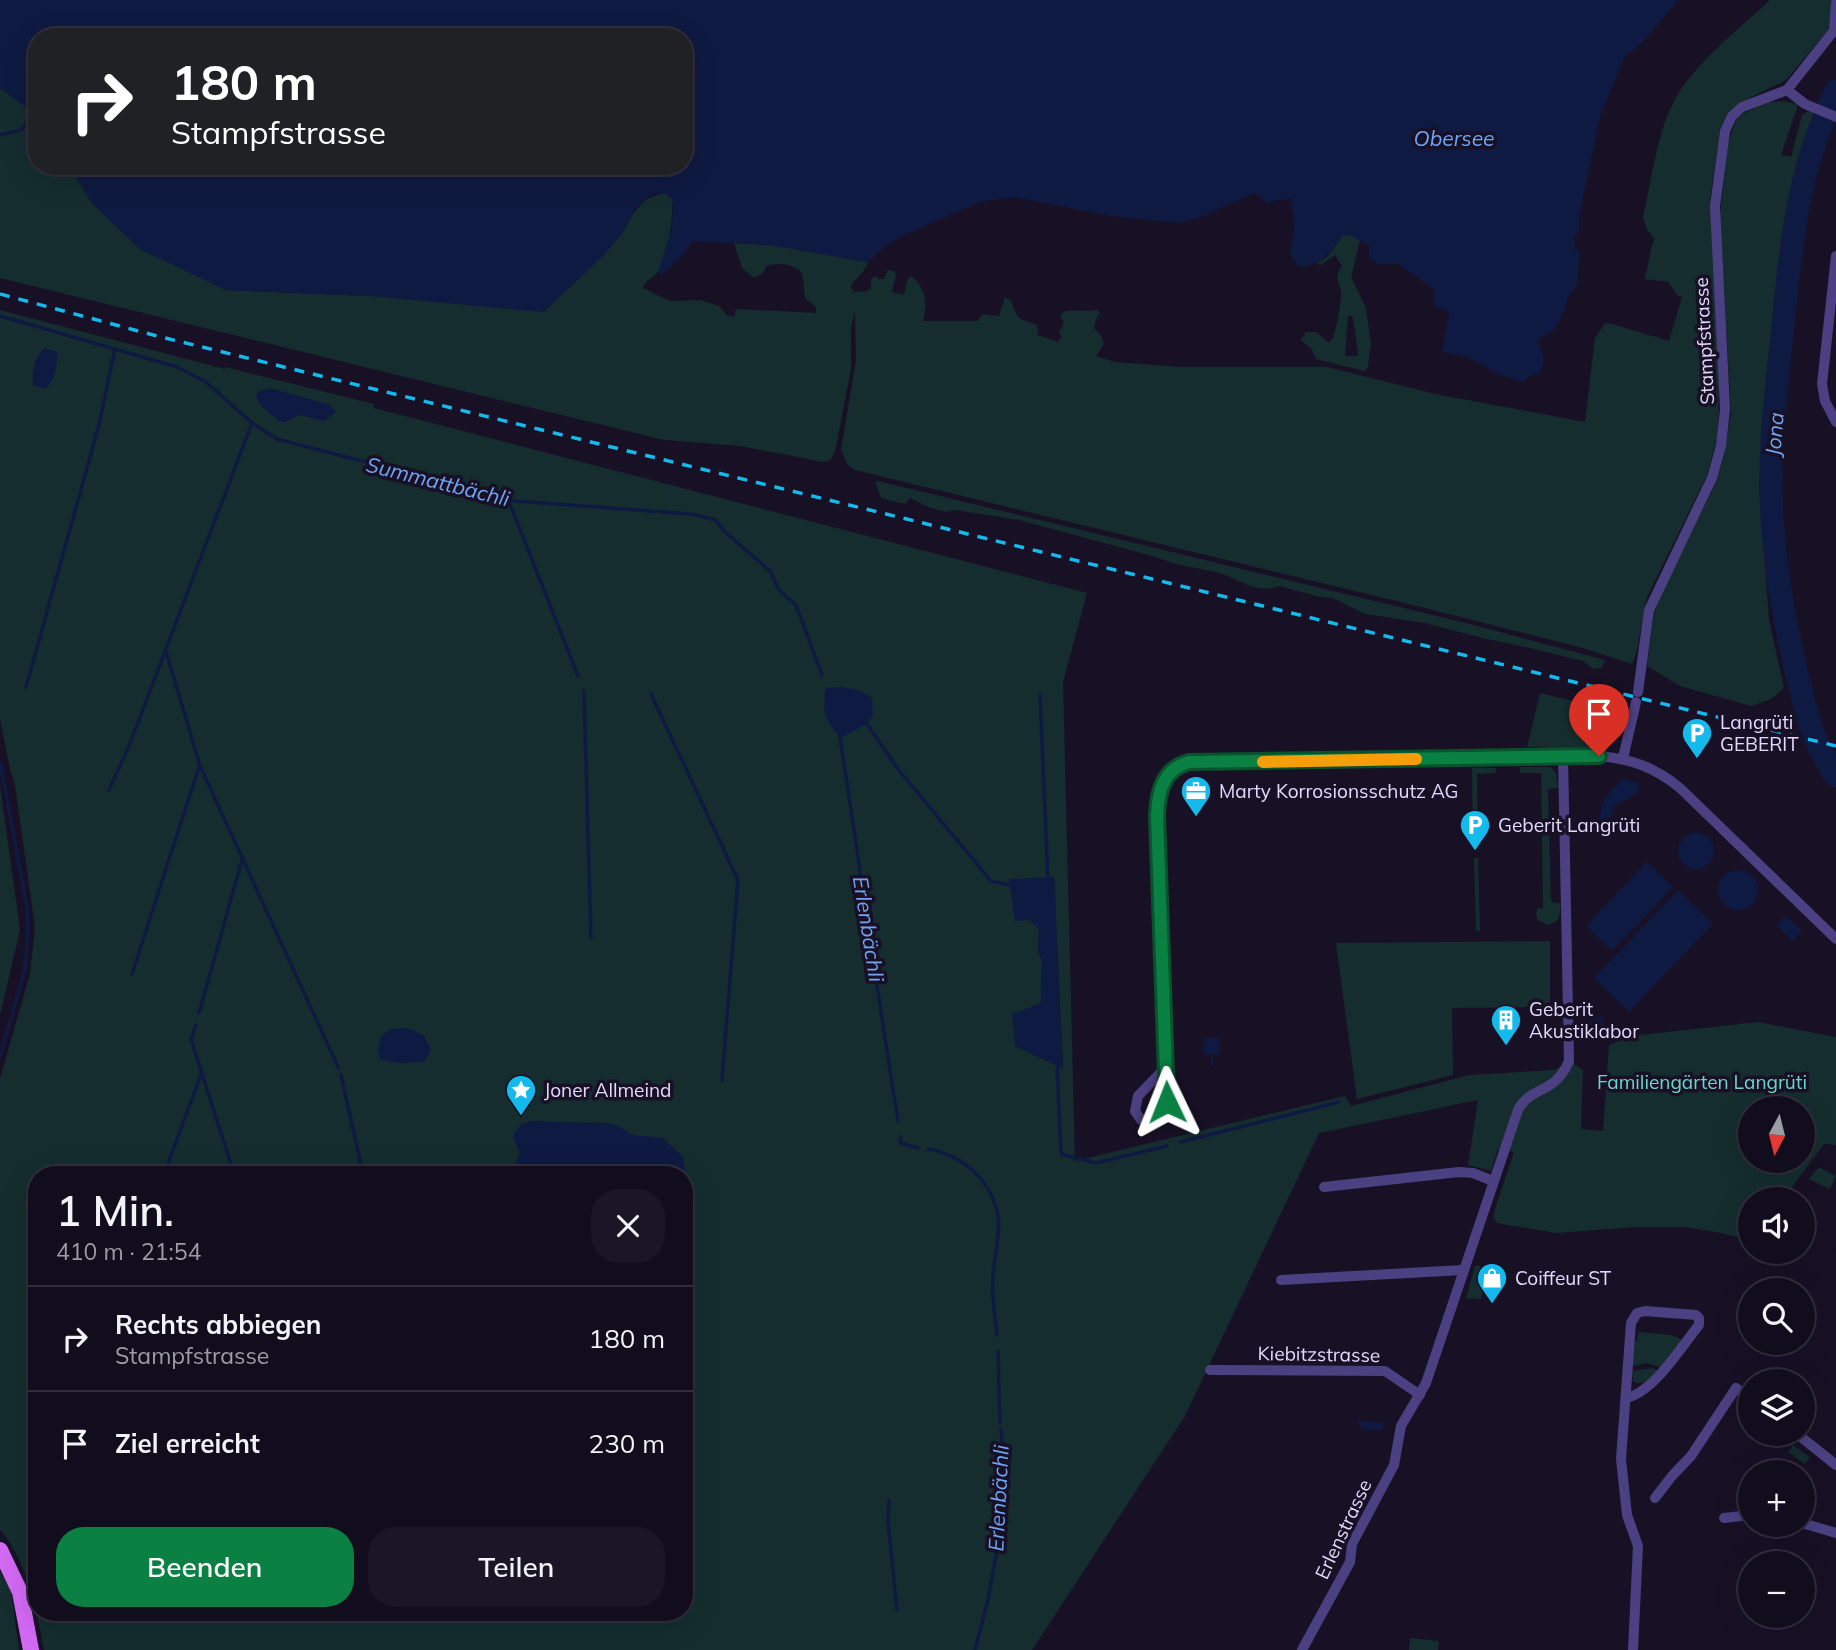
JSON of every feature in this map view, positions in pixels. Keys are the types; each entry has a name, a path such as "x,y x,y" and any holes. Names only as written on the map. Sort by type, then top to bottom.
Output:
{"main road":[{"path":"0,1550 20,1592 31,1650"}],"street":[{"path":"1836,4 1835,29 1787,90 1805,104 1836,117"},
{"name":"Stampfstrasse","path":"1623,758 1637,697 1649,610 1712,478 1721,446 1725,409 1715,206 1725,131 1732,116 1742,107 1787,90"},
{"path":"1836,256 1822,384 1825,401 1836,422"},
{"path":"1420,1395 1520,1106 1528,1097 1556,1082 1564,1073 1569,1060 1563,757"},
{"path":"1166,1068 1142,1091 1135,1102 1136,1114 1145,1122 1155,1120 1165,1111 1166,1068 1158,794 1171,771 1189,762 1623,758 1647,765 1681,788 1836,939"},
{"path":"1324,1187 1460,1172 1473,1173 1493,1181"},
{"path":"1281,1280 1463,1270"},
{"path":"1626,1398 1640,1393 1652,1383 1699,1325 1696,1315 1644,1311 1633,1317 1627,1362 1621,1459 1627,1515 1638,1546 1633,1650"},
{"name":"Kiebitzstrasse","path":"1210,1370 1385,1371 1420,1395"},
{"path":"1655,1498 1691,1456 1736,1388 1738,1389"},
{"name":"Erlenstrasse","path":"1302,1650 1350,1562 1352,1544 1394,1465 1401,1426 1420,1395"},
{"path":"1812,1446 1836,1465"},
{"path":"1724,1518 1738,1516"},
{"path":"1815,1527 1836,1533"}],"green space":[{"path":"1770,0 1836,0 1836,21 1786,80 1739,103 1729,111 1720,129 1710,199 1719,373 1718,436 1707,475 1647,597 1632,664 1583,648 1421,607 855,470 847,464 841,450 856,360 855,312 851,326 851,369 835,452 830,460 824,462 740,446 664,440 0,278 0,88 28,108 28,175 75,175 93,204 226,290 369,296 624,231 631,217 645,201 666,193 673,199 667,247 662,266 643,288 670,301 700,300 719,306 728,316 734,317 736,309 816,313 816,307 805,298 802,275 796,268 769,265 763,273 754,278 742,268 734,243 770,245 868,262 851,286 853,292 867,291 871,288 871,279 875,276 884,279 888,270 894,271 896,275 892,292 904,295 908,278 911,276 923,291 923,321 978,321 982,314 999,316 1005,297 1011,301 1020,318 1037,325 1038,335 1058,342 1061,337 1059,330 1064,322 1060,317 1063,312 1097,310 1100,313 1094,328 1104,344 1096,356 1115,362 1181,367 1327,367 1435,394 1585,422 1595,338 1605,323 1669,341 1682,297 1677,295 1668,282 1645,279 1655,239 1647,230 1643,217 1661,134 1674,102 1702,64"},
{"path":"1768,102 1798,104 1781,155 1791,157 1802,115 1808,111 1814,112 1787,224 1759,484 1769,620 1784,688 1771,699 1751,706 1680,686 1647,666 1654,614 1662,592 1715,485 1731,414 1720,215 1728,143 1737,118"},
{"path":"1343,235 1360,240 1351,277 1366,308 1371,344 1368,367 1364,371 1316,359 1311,348 1301,340 1306,332 1316,332 1329,343 1333,338 1341,297 1337,277 1342,266 1335,255 1321,265 1316,264 1328,256","holes":["1348,316 1352,316 1358,356 1345,356"]},
{"name":"Familiengärten Langrüti","path":"0,310 225,369 374,404 374,408 1087,593 1063,682 1075,1161 1345,1096 1351,1106 1469,1075 1555,1070 1569,1061 1583,1070 1581,1129 1603,1131 1609,1045 1631,1036 1758,1022 1836,1037 1836,1145 1824,1144 1815,1156 1815,1096 1738,1096 1738,1173 1802,1173 1792,1187 1738,1187 1738,1237 1685,1227 1636,1227 1556,1233 1497,1223 1493,1218 1514,1152 1498,1149 1491,1171 1468,1165 1478,1100 1319,1133 1185,1416 1032,1650 44,1650 38,1621 693,1621 693,1166 28,1166 28,1583 18,1557 0,1529 0,1079 30,974 35,928 15,785 0,718","holes":["1054,877 1063,1069 1041,1003 1042,960 1038,951 1039,929 1030,920"]},
{"path":"875,482 1470,624 1605,660 1602,668 1593,669 1583,661 1526,647 1425,623 1365,614 1333,598 1279,586 1263,589 1255,587 1224,574 1019,520 955,510 947,512 910,498 905,504 881,498"},
{"path":"1540,693 1623,713 1616,738 1607,749 1527,747"},
{"path":"1520,767 1550,767 1556,773 1558,788 1548,789 1551,902 1560,903 1560,911 1558,920 1548,925 1538,920 1536,914 1537,909 1543,908 1541,773 1520,773"},
{"path":"1472,768 1496,768 1496,773 1477,774 1478,844 1473,844"},
{"path":"0,785 20,930 0,1015"},
{"path":"1474,858 1478,858 1480,931 1476,931"},
{"path":"1550,941 1550,1007 1452,1008 1453,1075 1357,1099 1336,943"},
{"path":"1819,1167 1836,1176 1830,1189 1809,1179"},
{"path":"1475,1266 1487,1271 1481,1299 1466,1298"},
{"path":"1639,1332 1671,1335 1683,1340 1662,1368 1647,1363 1632,1366 1635,1341 1639,1340"},
{"path":"1653,1368 1658,1371 1650,1379 1640,1383 1633,1381 1632,1371"},
{"path":"1794,1446 1810,1457 1808,1460 1799,1460 1788,1452"},
{"path":"0,1571 11,1589 19,1650 0,1650"},
{"path":"1410,1638 1439,1641 1438,1650 1409,1650"}],"water":[{"name":"Obersee","path":"0,0 1678,0 1643,42 1625,56 1600,117 1579,217 1579,233 1575,234 1574,249 1579,249 1578,283 1555,328 1537,341 1544,357 1542,369 1539,374 1529,376 1523,382 1500,375 1465,356 1442,352 1449,313 1433,304 1435,290 1398,264 1377,264 1369,257 1369,245 1349,235 1343,235 1319,261 1298,266 1290,254 1295,221 1290,198 1267,203 1255,193 1198,218 1179,223 1111,216 1014,197 980,202 902,236 881,249 868,262 770,245 692,241 683,255 663,274 658,272 672,228 673,200 665,193 652,194 635,208 624,231 604,255 544,312 369,296 226,290 139,249 93,204 75,175 693,175 693,28 28,28 28,108 0,88"},
{"path":"44,348 57,352 53,377 44,389 33,385 33,370"},
{"path":"271,388 330,405 336,412 324,421 300,415 285,422 279,421 261,406 256,396 259,391"},
{"path":"826,688 858,690 872,698 873,715 867,724 840,738 828,721 824,703"},
{"path":"1622,778 1639,783 1638,793 1614,806 1611,817 1598,821 1602,806"},
{"path":"1696,833 1709,838 1714,851 1709,864 1696,869 1683,864 1678,851 1683,838"},
{"path":"1647,862 1673,887 1612,951 1586,926"},
{"path":"1738,870 1752,876 1758,890 1752,904 1738,910 1724,904 1718,890 1724,876"},
{"path":"1054,877 1063,1069 1015,1046 1012,1014 1041,1003 1042,960 1038,951 1039,929 1030,920 1015,921 1009,879"},
{"path":"1678,890 1713,924 1629,1012 1594,978"},
{"path":"1786,916 1802,931 1793,941 1776,926"},
{"path":"1600,1016 1607,1028 1589,1039 1586,1033 1589,1031 1585,1025"},
{"path":"1211,1026 1212,1038 1220,1038 1220,1054 1213,1054 1213,1066 1211,1054 1204,1054 1204,1038 1211,1038"},
{"path":"407,1028 424,1035 431,1050 424,1062 397,1063 380,1059 378,1051 381,1036 391,1029"},
{"path":"523,1123 606,1123 619,1126 632,1135 663,1138 683,1157 684,1166 514,1166 520,1154 514,1133"},
{"path":"1356,1421 1384,1423 1382,1430 1363,1430"}],"waterway":[{"name":"Jona","path":"1836,91 1813,149 1793,235 1771,469 1775,548 1792,652 1812,729 1822,754 1836,776"},
{"path":"0,135 21,130 28,122"},
{"name":"Summattbächli","path":"0,316 177,367 206,382 252,423 277,439 516,501 691,514 716,520 724,531 770,571 779,590 796,605 822,675"},
{"path":"26,687 99,425 115,349"},
{"path":"109,790 129,746 252,423"},
{"path":"508,499 578,676"},
{"path":"166,651 200,766 339,1069"},
{"path":"584,691 591,938"},
{"path":"651,694 738,880 722,1080"},
{"path":"1040,695 1048,880"},
{"path":"867,724 898,769 991,881 1010,885"},
{"name":"Erlenbächli","path":"840,738 898,1120"},
{"path":"0,762 27,907 28,928 25,969 0,1056"},
{"path":"132,974 199,767"},
{"path":"199,1013 242,860"},
{"path":"196,1025 191,1039 231,1166"},
{"path":"1057,1063 1061,1154 1096,1163 1167,1146"},
{"path":"167,1166 202,1072"},
{"path":"341,1075 361,1166"},
{"path":"1181,1142 1339,1102"},
{"name":"Erlenbächli","path":"901,1137 900,1143 918,1148"},
{"name":"Erlenbächli","path":"928,1149 953,1157 974,1171 989,1191 994,1203 999,1222 993,1282 997,1335"},
{"name":"Erlenbächli","path":"998,1351 1000,1423"},
{"name":"Erlenbächli","path":"975,1650 988,1600 999,1539 1004,1466 1001,1429"},
{"path":"889,1500 888,1521 897,1610"}],"railway":[{"path":"0,294 157,336 1836,746"}],"slow traffic":[{"path":"1263,762 1416,759"}],"place":[{"name":"Langrüti GEBERIT","path":"1697,760"},
{"name":"Marty Korrosionsschutz AG","path":"1196,818"},
{"name":"Geberit Langrüti","path":"1475,852"},
{"name":"Geberit Akustiklabor","path":"1506,1047"},
{"name":"Joner Allmeind","path":"521,1117"},
{"name":"Coiffeur ST","path":"1492,1305"}],"route":[{"path":"1167,1102 1157,815 1158,794 1171,771 1189,762 1599,756"}]}
